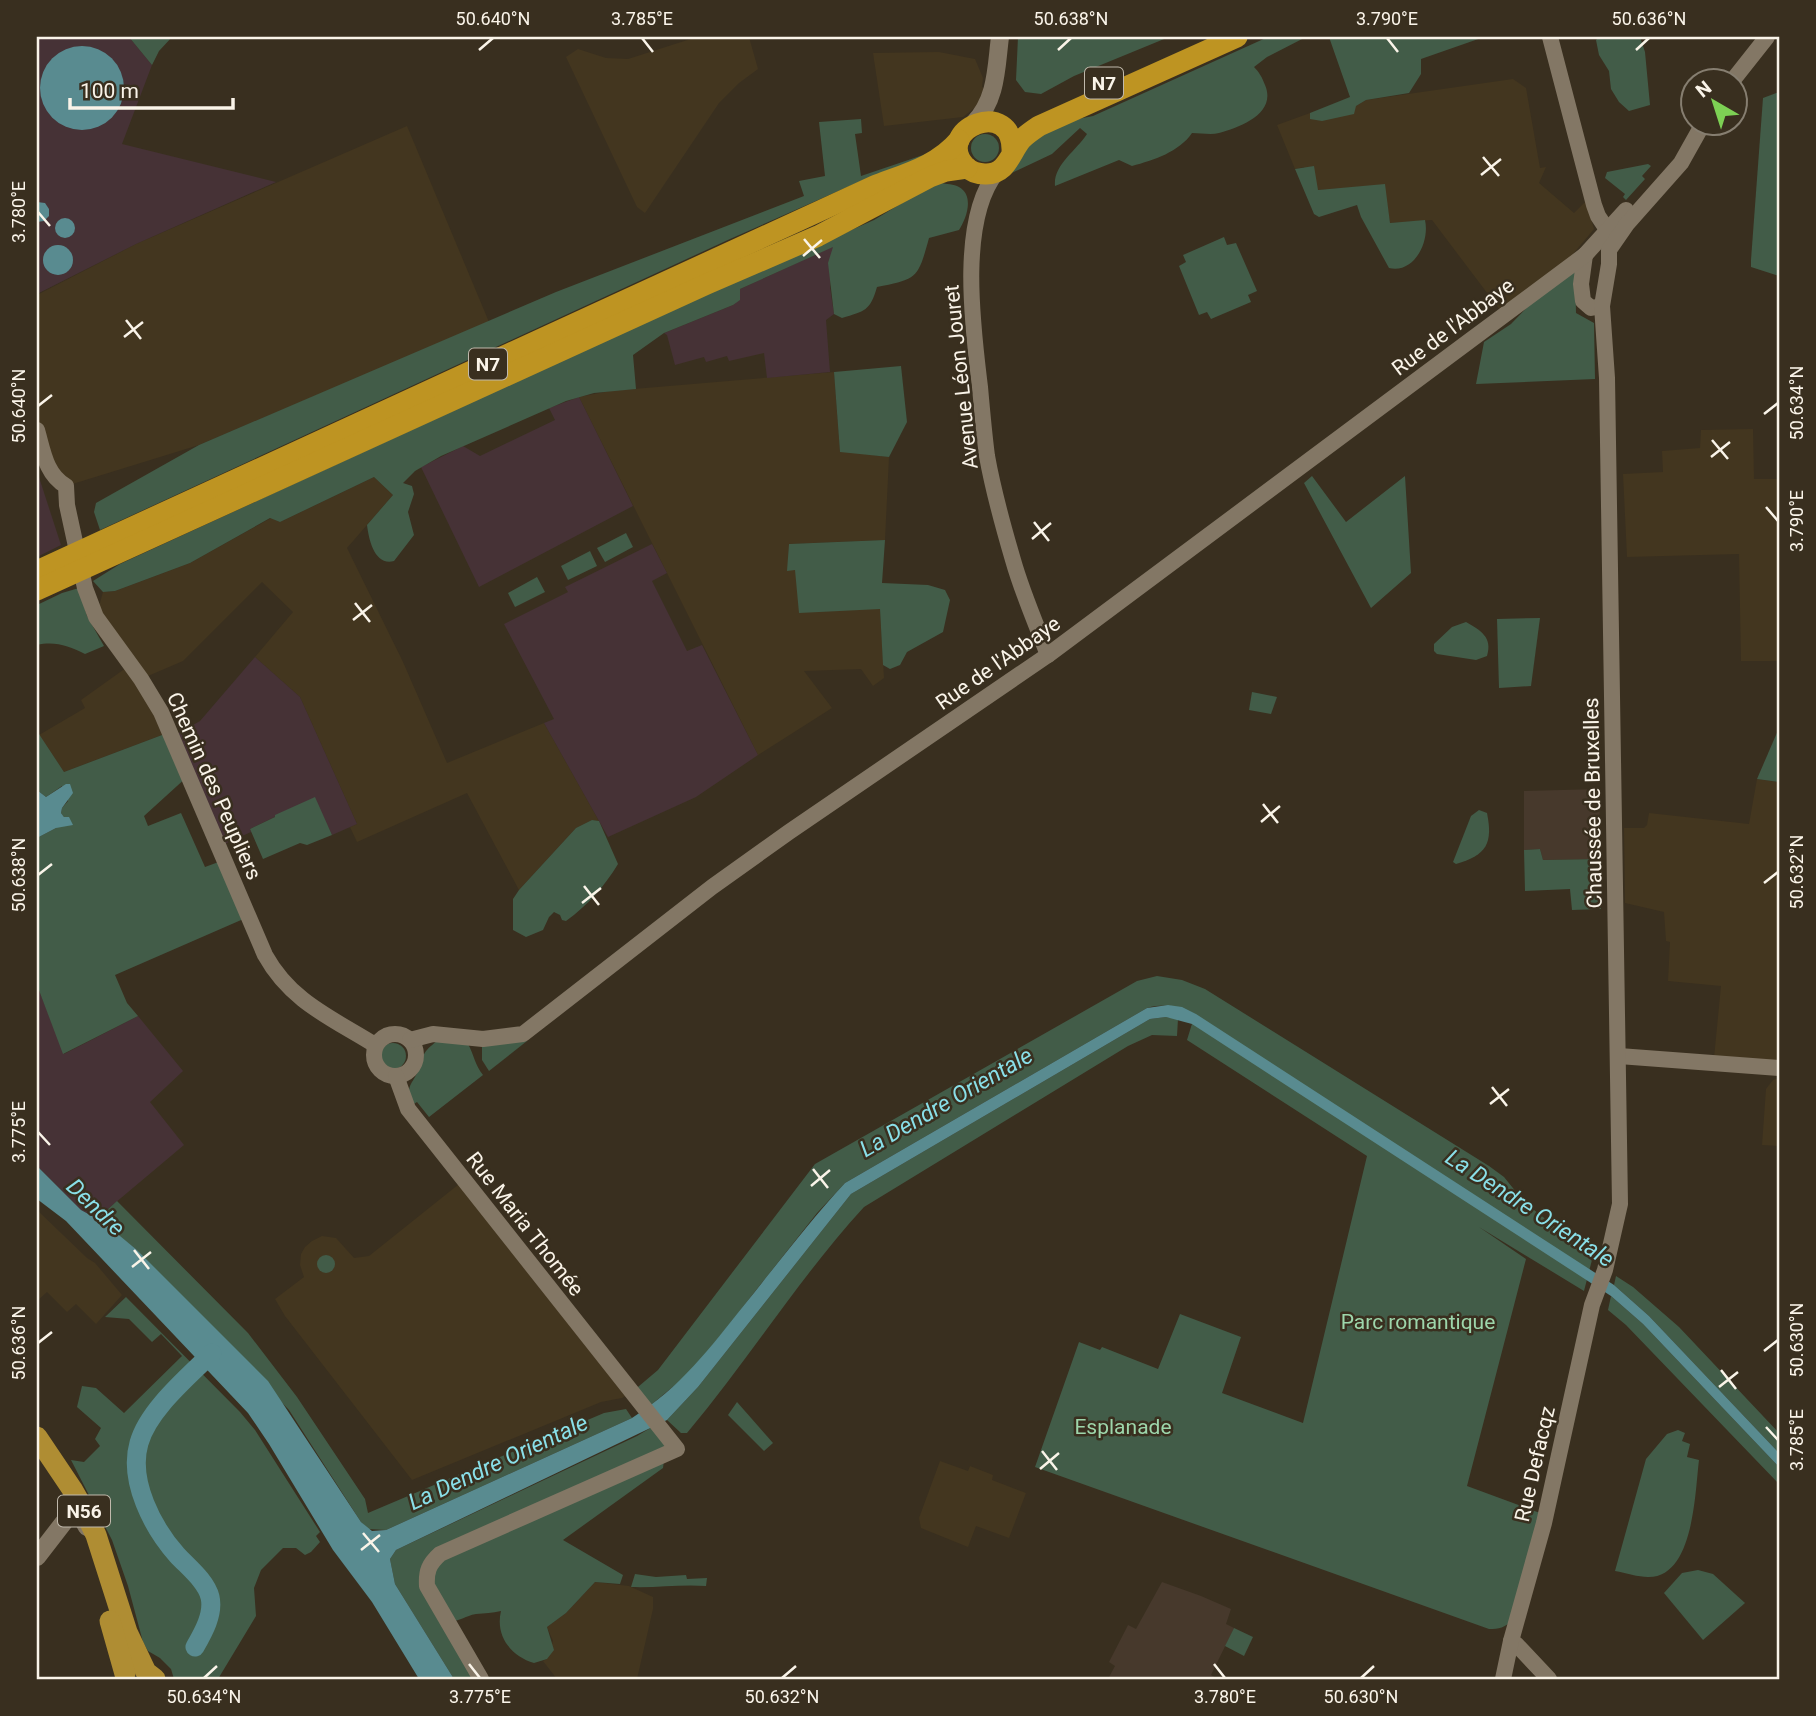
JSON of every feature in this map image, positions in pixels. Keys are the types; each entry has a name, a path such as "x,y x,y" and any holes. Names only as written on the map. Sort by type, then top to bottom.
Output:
{"highway":[{"name":"N7","path":"1001,126 1032,118 1205,37"},
{"name":"N7","path":"1012,153 1023,139 1040,126 1237,37"},
{"path":"985,121 1001,126 1011,139 1012,153 1007,163 997,172 980,174 970,170 959,154 959,139 974,123 985,121"},
{"name":"N7","path":"106,549 874,186 926,166 940,159 959,139"},
{"name":"N7","path":"37,590 50,572 818,236 930,177 946,171 970,170"}],"main road":[{"path":"974,123 990,102 1000,37"},
{"path":"994,86 1001,126"},
{"name":"N56","path":"37,1437 85,1512 107,1568 127,1632 136,1676"},
{"name":"N56","path":"37,1457 82,1536 136,1676"},
{"path":"37,1557 74,1511 82,1518 107,1568"},
{"path":"52,1538 72,1532 82,1536"}],"street":[{"path":"1550,37 1605,241"},
{"path":"1744,66 1767,37"},
{"path":"1602,306 1591,308 1583,302 1581,284 1585,255 1605,241 1692,136"},
{"name":"Avenue Léon Jouret","path":"970,170 978,211"},
{"name":"Avenue Léon Jouret","path":"997,172 988,183 978,211 971,281 988,457 1013,562 1048,655"},
{"name":"Chaussée de Bruxelles","path":"1597,1296 1620,1204 1606,367 1602,306 1609,264 1605,241"},
{"name":"Rue de l'Abbaye","path":"410,1041 433,1034 482,1039 523,1034 745,864 1048,655 1585,255"},
{"name":"Chemin des Peupliers","path":"37,430 50,471 66,486 67,505 85,588 96,617 141,679 161,712 267,958 280,979 295,994 326,1017 375,1045"},
{"path":"391,1034 398,1034 410,1041 416,1052 409,1070 396,1076 378,1068 374,1054 379,1040 391,1034"},
{"path":"1619,1056 1779,1068"},
{"name":"Rue Maria Thomée","path":"396,1076 408,1110 674,1445 440,1554 429,1563 427,1586 481,1679"},
{"name":"Rue Defacqz","path":"1503,1679 1544,1523 1592,1305 1597,1296"},
{"path":"1511,1641 1549,1679"}],"shaded area":[{"path":"37,37 129,37 152,65 122,144 276,182 136,244 37,294"},
{"path":"697,37 749,37 758,69 719,103 645,213 637,207 566,57 578,49 606,58 628,59"},
{"path":"939,52 975,59 984,88 978,105 963,117 884,126 873,53"},
{"path":"1513,79 1526,88 1540,168 1546,167 1539,183 1574,213 1586,201 1594,229 1568,260 1503,314 1432,220 1390,223 1384,185 1317,190 1304,167 1295,169 1277,125 1310,113 1310,119 1356,106 1366,100"},
{"path":"407,126 489,322 199,445 66,486 37,430 37,295 136,244"},
{"path":"834,246 830,287 834,314 826,320 830,372 767,378 764,353 729,361 727,356 706,362 704,357 675,365 667,335 664,333 733,305 740,289"},
{"path":"834,372 840,451 889,457 885,540 789,544 788,570 795,570 880,609 884,678 873,686 861,669 804,671 832,708 758,755 579,397 610,391"},
{"path":"579,397 633,506 479,587 421,467 463,446 480,456 555,420 549,408"},
{"path":"1753,429 1754,479 1779,479 1779,661 1741,661 1739,554 1627,557 1623,474 1663,472 1662,451 1700,448 1701,430"},
{"path":"37,471 61,545 37,557"},
{"path":"374,477 393,495 347,548 403,662 447,763 544,723 599,821 592,820 576,828 519,890 467,793 357,842 350,827 357,824 300,697 255,657 293,612 262,582 183,661 141,679 170,732 64,772 39,735 85,708 81,700 130,665 96,617 103,592 115,591 190,563 271,518 280,522"},
{"path":"652,544 667,573 652,581 687,651 702,645 758,755 696,797 608,837 544,723 554,719 504,624 568,592 565,587"},
{"path":"255,657 300,697 357,824 332,835 314,798 218,847 172,737 200,721"},
{"path":"1757,779 1779,782 1779,1063 1714,1058 1721,986 1668,981 1670,942 1666,941 1664,912 1625,903 1624,828 1644,828 1649,813 1749,824"},
{"path":"1600,789 1599,859 1543,860 1540,849 1524,850 1524,791"},
{"path":"37,985 64,1054 138,1016 183,1071 150,1102 184,1145 96,1219 81,1210 37,1166"},
{"path":"1779,1078 1779,1146 1762,1145 1766,1089 1773,1080"},
{"path":"464,1180 632,1392 622,1398 601,1402 412,1480 285,1316 275,1299 304,1277 300,1265 301,1254 312,1241 322,1236 336,1238 354,1258 369,1256"},
{"path":"37,1210 95,1263 122,1295 96,1324 76,1304 67,1312 47,1292 37,1301"},
{"path":"940,1461 968,1471 970,1466 993,1475 992,1480 1026,1493 1009,1538 976,1526 968,1547 921,1528 919,1518"},
{"path":"595,1582 629,1586 653,1597 653,1609 637,1679 557,1679 543,1661 547,1659 553,1641 547,1627 566,1613"},
{"path":"1162,1582 1231,1609 1226,1624 1234,1628 1211,1675 1218,1679 1108,1679 1115,1666 1109,1662 1128,1625 1136,1629"}],"green space":[{"path":"129,37 172,37 159,51 152,65"},
{"path":"1018,37 1169,37 1074,76 1041,94 1025,92 1016,80"},
{"path":"1268,37 1306,37 1267,57 1254,67 1265,85 1266,103 1262,111 1246,123 1219,133 1192,133 1173,150 1157,158 1132,166 1119,160 1055,186 1055,178 1061,165 1087,134 1080,128 1052,154 999,179 1021,148 1063,122 1093,116"},
{"path":"1329,37 1484,37 1421,59 1421,74 1409,93 1366,100 1356,106 1354,114 1322,121 1310,119 1310,113 1350,97"},
{"path":"1599,37 1640,37 1645,52 1650,105 1629,111 1619,102 1611,89 1609,71 1599,55 1596,40"},
{"path":"1779,92 1779,276 1751,267 1751,260 1763,98"},
{"path":"861,119 862,133 855,134 861,176 929,153 935,154 870,177 730,239 100,530 94,512 96,503 199,445 556,292 804,196 799,181 825,176 819,122"},
{"path":"985,134 995,138 999,148 995,158 985,162 975,158 971,148 975,138"},
{"path":"1648,164 1651,166 1642,176 1645,179 1626,200 1623,197 1625,194 1605,178 1607,172"},
{"path":"1314,166 1318,190 1385,184 1390,223 1425,220 1425,238 1413,261 1398,269 1389,268 1357,205 1319,217 1314,214 1295,169"},
{"path":"941,183 959,187 967,196 968,208 959,230 929,238 919,269 909,279 877,287 866,309 842,318 834,314 828,263 833,247 740,289 740,300 733,305 664,333 633,355 636,389 594,393 566,401 441,456 415,471 403,483 412,486 414,494 408,512 414,535 394,561 382,560 374,551 369,538 367,525 393,495 374,477 280,522 270,518 190,563 115,591 103,592 93,581 120,564 733,282 874,220 930,186"},
{"path":"1224,237 1227,245 1236,243 1257,291 1248,295 1251,302 1211,319 1207,312 1199,315 1179,266 1186,262 1183,255"},
{"path":"1575,270 1576,313 1594,323 1595,379 1476,384 1484,342 1511,324 1541,293"},
{"path":"901,366 907,422 889,457 840,452 834,372"},
{"path":"1312,476 1346,522 1405,476 1411,573 1371,608 1304,483"},
{"path":"626,533 633,547 605,562 597,548"},
{"path":"885,540 882,583 928,585 945,590 950,600 943,632 907,652 900,665 890,669 883,665 880,609 799,613 795,570 787,571 789,544"},
{"path":"590,551 597,566 568,580 561,566"},
{"path":"537,577 545,592 515,607 508,593"},
{"path":"79,588 87,616 104,646 85,654 62,645 37,645 37,605"},
{"path":"1540,618 1531,686 1499,688 1497,619"},
{"path":"1466,622 1487,639 1487,656 1476,660 1437,654 1434,651 1434,644 1452,627"},
{"path":"1252,692 1277,697 1271,714 1249,710"},
{"path":"1779,728 1779,782 1757,779"},
{"path":"37,731 64,772 170,732 188,776 144,816 148,826 181,813 205,867 224,860 248,917 115,975 127,1003 138,1016 63,1054 37,985 37,838 56,828 64,817 62,808 68,801 62,786 46,797 37,790"},
{"path":"315,797 332,835 307,845 300,843 263,859 250,829"},
{"path":"1479,810 1487,813 1488,840 1481,852 1456,864 1453,862 1471,816"},
{"path":"592,820 599,821 618,864 607,880 588,902 566,921 554,912 543,930 526,937 513,930 513,899 519,890 576,828"},
{"path":"1540,849 1543,860 1599,859 1601,909 1572,910 1570,889 1525,891 1524,850"},
{"path":"1157,976 1182,980 1205,989 1489,1166 1504,1177 1525,1203 1593,1256 1584,1291 1479,1227 1526,1259 1467,1486 1540,1513 1512,1620 1504,1626 1489,1629 1035,1467 1079,1342 1100,1350 1102,1347 1158,1369 1180,1314 1241,1337 1222,1393 1303,1423 1367,1156 1187,1040 1195,1014 1178,1007 1147,1008 845,1183 817,1213 693,1370 646,1409 632,1392 658,1370 815,1164 1137,981"},
{"path":"1150,1019 1178,1019 1177,1036 1152,1035 1128,1046 864,1207 818,1262 687,1433 681,1433 667,1420 698,1387 851,1194"},
{"path":"523,1034 527,1041 489,1071 482,1060 482,1039"},
{"path":"437,1041 468,1044 483,1075 429,1117 417,1102 412,1105 409,1089 425,1053"},
{"path":"393,1043 402,1047 406,1056 402,1065 393,1069 384,1065 380,1056 384,1047"},
{"path":"117,1201 248,1333 297,1397 365,1499 368,1513 604,1413 626,1409 632,1418 386,1530 368,1529 289,1410 137,1250 97,1219"},
{"path":"326,1255 333,1257 333,1271 326,1273 319,1271 317,1264 319,1257"},
{"path":"1616,1276 1633,1287 1679,1327 1779,1433 1779,1453 1649,1316 1614,1285"},
{"path":"1611,1296 1643,1324 1779,1467 1779,1484 1626,1325 1608,1310"},
{"path":"126,1297 255,1430 320,1532 316,1536 320,1542 311,1552 305,1555 296,1548 283,1548 261,1570 254,1588 256,1616 218,1679 174,1679 171,1669 148,1651 112,1540 71,1460 84,1462 100,1446 95,1439 101,1428 77,1407 82,1386 96,1388 124,1413 182,1356 161,1334 152,1342 129,1319 105,1317"},
{"path":"737,1402 773,1443 764,1451 728,1415"},
{"path":"657,1424 676,1448 664,1460 663,1468 563,1540 623,1575 620,1584 595,1582 566,1613 547,1627 554,1650 547,1659 534,1663 518,1655 507,1644 500,1629 501,1611 447,1621 481,1679 454,1679 395,1584 390,1559 396,1550 637,1436"},
{"path":"1678,1430 1685,1433 1682,1441 1690,1444 1687,1457 1699,1460 1693,1511 1683,1549 1675,1564 1663,1574 1644,1577 1615,1571 1646,1459 1667,1434"},
{"path":"1698,1570 1713,1574 1745,1603 1703,1640 1664,1593 1682,1573"},
{"path":"635,1574 656,1577 686,1575 687,1579 707,1578 706,1586 631,1587"},
{"path":"1234,1628 1253,1637 1244,1656 1225,1646"}],"water":[{"path":"82,46 98,49 112,58 121,72 124,88 121,104 112,118 98,127 82,130 66,127 52,118 43,104 40,88 43,72 52,58 66,49"},
{"path":"37,202 45,203 49,209 49,216 44,221 37,222"},
{"path":"61,218 69,218 75,228 69,238 61,238 55,232 55,224"},
{"path":"58,245 68,250 73,260 68,270 58,275 48,270 43,260 48,250"},
{"path":"70,784 73,793 61,813 64,817 69,817 73,825 56,828 37,838 37,790 46,797"},
{"path":"1168,1005 1182,1007 1196,1014 1614,1285 1649,1316 1779,1453 1779,1467 1643,1324 1611,1296 1192,1024 1166,1017 1150,1019 851,1194 698,1387 667,1420 396,1550 390,1559 395,1584 454,1679 419,1679 372,1602 333,1550 248,1413 66,1221 37,1199 37,1166 81,1210 103,1222 137,1250 268,1381 361,1522 372,1531 386,1530 632,1418 665,1393 693,1366 845,1183 1147,1008"}],"waterway":[{"path":"195,1647 209,1617 210,1597 201,1580 168,1544 152,1518 140,1488 136,1458 139,1443 151,1418 212,1353"}],"water label":[{"name":"La Dendre Orientale","path":"946,1102"},
{"name":"Dendre","path":"96,1207"},
{"name":"La Dendre Orientale","path":"1530,1208"},
{"name":"La Dendre Orientale","path":"498,1462"}],"park label":[{"name":"Parc romantique","path":"1418,1322"},
{"name":"Esplanade","path":"1123,1427"}]}
